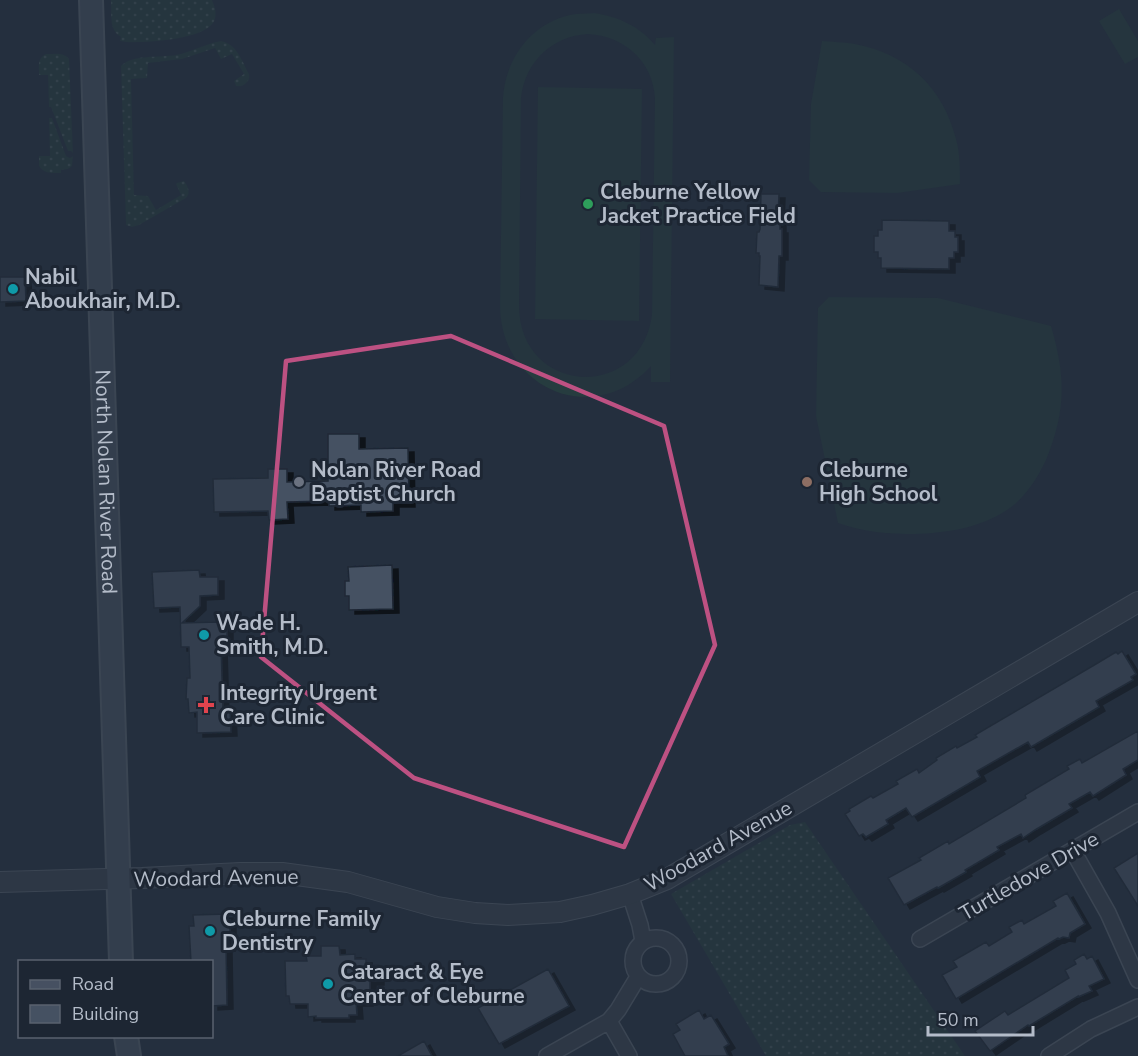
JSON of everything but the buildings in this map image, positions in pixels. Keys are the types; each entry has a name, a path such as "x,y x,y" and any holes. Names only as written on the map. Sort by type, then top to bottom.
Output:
{"main road":[{"name":"North Nolan River Road","path":"91,0 121,960"},
{"path":"126,1038 129,1056"}],"street":[{"name":"Woodard Avenue","path":"0,882 282,873 348,882 437,907 490,915 560,912 592,905 630,894 667,879 1135,609"},
{"name":"Turtledove Drive","path":"920,939 1138,812"},
{"path":"1073,851 1108,913 1138,980"},
{"path":"630,894 644,941"},
{"path":"652,938 661,939 669,942 675,948 679,956 679,965 670,980 653,985 638,977 632,965 632,958 634,951 644,941 652,938"},
{"path":"547,1056 609,1021 638,977"},
{"path":"1049,1056 1091,1029 1138,1007"},
{"path":"609,1021 629,1056"}],"highlighted area":[{"path":"451,336 664,426 715,645 624,847 414,778 261,657 286,361"}],"green space":[{"path":"111,0 212,0 215,17 207,29 185,37 126,42 120,41 121,37 112,26"},
{"path":"1119,9 1138,41 1138,57 1125,64 1099,21"},
{"path":"594,13 628,23 655,45 656,38 674,37 670,382 651,382 651,366 628,385 603,395 578,397 554,391 533,378 516,359 504,334 500,305 503,97 509,69 515,56 532,35 556,20 573,14","holes":["588,34 614,40 635,53 643,62 653,85 655,98 652,315 643,344 626,363 605,374 581,377 558,371 538,357 524,335 519,305 521,98 528,73 542,53 563,40 575,36"]},
{"path":"221,41 235,49 249,74 248,81 244,85 236,86 234,81 244,74 232,54 221,59 215,48 182,59 148,63 147,78 131,79 134,195 148,196 156,210 181,195 177,183 184,181 189,192 186,198 139,225 132,227 126,225 121,66 132,60 176,55"},
{"path":"822,41 851,43 874,49 891,56 920,76 932,89 950,120 958,150 960,184 897,193 821,192 809,180 811,104"},
{"path":"46,54 62,54 69,59 73,153 68,151 51,107 49,107 48,75 39,75 40,60"},
{"name":"Cleburne Yellow Jacket Practice Field","path":"538,87 642,89 639,321 535,319"},
{"path":"49,118 52,118 66,156 70,158 73,156 72,166 61,170 61,173 46,172 39,166 39,156 50,156"},
{"path":"829,297 938,298 1051,326 1061,378 1060,410 1053,442 1046,460 1034,481 1019,500 1007,510 986,521 939,532 886,533 857,529 838,523 816,416 818,308"},
{"path":"805,822 965,1056 766,1056 671,894 790,825"}],"place":[{"name":"Cleburne Yellow Jacket Practice Field","path":"588,204"},
{"name":"Nabil Aboukhair, M.D.","path":"13,289"},
{"name":"Nolan River Road Baptist Church","path":"299,482"},
{"name":"Cleburne High School","path":"807,482"},
{"name":"Wade H. Smith, M.D.","path":"204,635"},
{"name":"Integrity Urgent Care Clinic","path":"206,705"},
{"name":"Cleburne Family Dentistry","path":"210,931"},
{"name":"Cataract & Eye Center of Cleburne","path":"328,984"}]}
